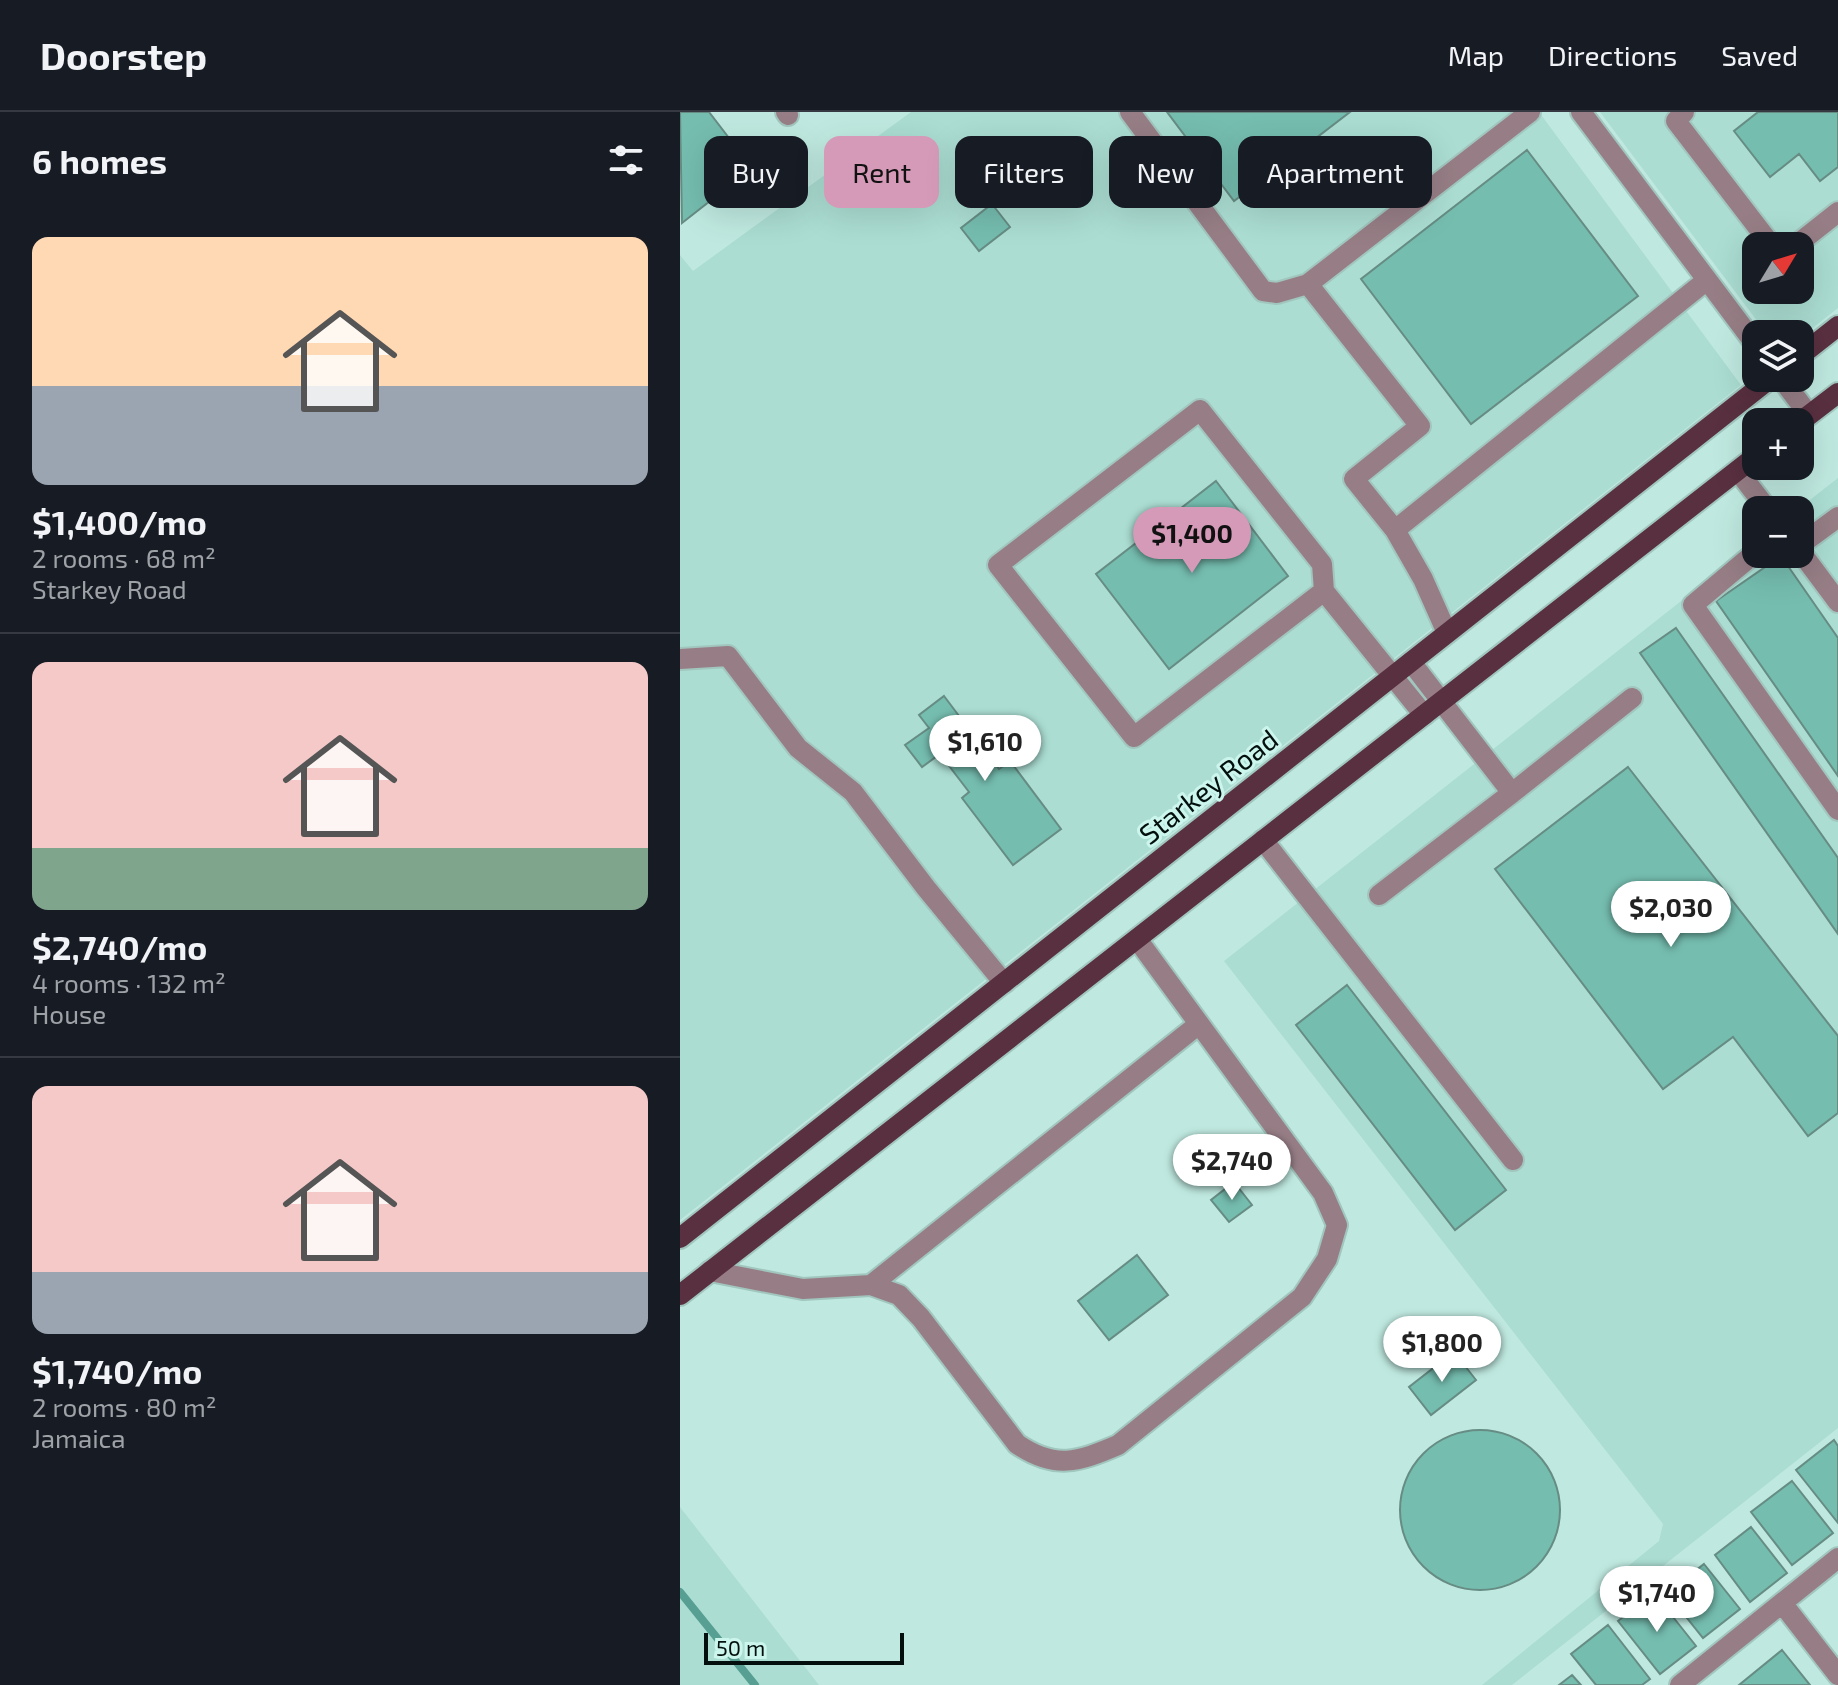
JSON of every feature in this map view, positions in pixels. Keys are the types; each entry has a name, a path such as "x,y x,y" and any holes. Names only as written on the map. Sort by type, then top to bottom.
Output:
{"main road":[{"path":"1814,345 1838,326"},
{"name":"Starkey Road","path":"680,1238 1753,392"},
{"path":"1814,411 1838,393"},
{"path":"680,1295 1742,468"}],"street":[{"path":"1130,112 1263,291 1277,293 1308,284 1502,120 1530,112"},
{"path":"1608,112 1586,118 1742,326"},
{"path":"1684,112 1676,121 1761,232"},
{"path":"1813,232 1838,212"},
{"path":"1395,530 1707,280"},
{"path":"1308,284 1420,426 1354,479 1395,530 1423,579 1447,633"},
{"path":"1324,591 1134,737 998,565 1200,410 1322,564 1324,591 1424,715"},
{"path":"1738,471 1757,496"},
{"path":"1814,537 1838,517"},
{"path":"1742,564 1693,605 1838,810"},
{"path":"1814,568 1838,602"},
{"path":"680,659 728,656 798,748 853,792 1004,983"},
{"path":"1411,662 1512,793"},
{"path":"1379,895 1632,698"},
{"path":"1263,840 1513,1160"},
{"path":"710,1271 803,1289 871,1285 899,1295 921,1318 1017,1444 1036,1457 1058,1462 1086,1458 1118,1445 1302,1297 1327,1259 1337,1225 1323,1193 1137,939"},
{"path":"871,1285 1199,1024"},
{"path":"1680,1685 1838,1558"},
{"path":"1782,1603 1838,1675"}],"shaded area":[{"path":"911,112 1539,112 1741,385 680,1220 680,255 693,271 779,208 808,208 808,187 824,175 824,208 939,208 939,136 878,136"},
{"path":"1600,112 1838,112 1838,308 1814,327 1814,320 1756,320 1744,304 1814,304 1814,232 1742,232 1742,301"},
{"path":"1838,478 1838,1428 1512,1685 1482,1685 1659,1541 1663,1524 1224,961 1742,553 1742,568 1814,568 1814,497"},
{"path":"680,1507 819,1685 680,1685"}],"building":[{"path":"680,112 709,112 727,136 704,136 704,206 682,223"},
{"path":"1167,112 1350,112 1319,136 1238,136 1238,198 1234,201 1222,185 1222,136 1185,136"},
{"path":"1758,112 1838,112 1838,167 1820,181 1799,154 1770,177 1734,131"},
{"path":"1527,150 1638,296 1471,424 1361,279"},
{"path":"987,208 995,208 1010,227 979,251 961,228"},
{"path":"1216,481 1288,576 1169,669 1096,574"},
{"path":"1764,568 1789,568 1838,638 1838,776 1716,601"},
{"path":"1676,628 1838,858 1838,934 1640,653"},
{"path":"944,696 999,769 1010,761 1061,829 1013,865 962,798 969,792 940,754 922,767 905,745 929,728 919,715"},
{"path":"1628,767 1838,1036 1838,1113 1808,1136 1733,1037 1663,1089 1495,869"},
{"path":"1347,985 1506,1190 1455,1230 1296,1025"},
{"path":"1234,1182 1252,1205 1229,1222 1211,1200"},
{"path":"1137,1255 1168,1295 1109,1340 1078,1301"},
{"path":"1454,1352 1476,1380 1431,1415 1409,1387"},
{"path":"1480,1430 1511,1436 1537,1453 1554,1479 1560,1510 1554,1541 1537,1567 1511,1584 1480,1590 1449,1584 1423,1567 1406,1541 1400,1510 1406,1479 1423,1453 1449,1436"},
{"path":"1834,1440 1838,1446 1838,1523 1796,1470"},
{"path":"1792,1481 1833,1533 1792,1565 1751,1512"},
{"path":"1751,1527 1787,1573 1750,1602 1715,1555"},
{"path":"1704,1564 1740,1609 1703,1638 1667,1593"},
{"path":"1654,1593 1696,1646 1660,1674 1618,1621"},
{"path":"1608,1625 1650,1679 1642,1685 1596,1685 1571,1654"},
{"path":"1782,1650 1810,1685 1739,1685"},
{"path":"1572,1675 1581,1685 1559,1685"}],"waterway":[{"path":"680,1592 755,1685"}]}
